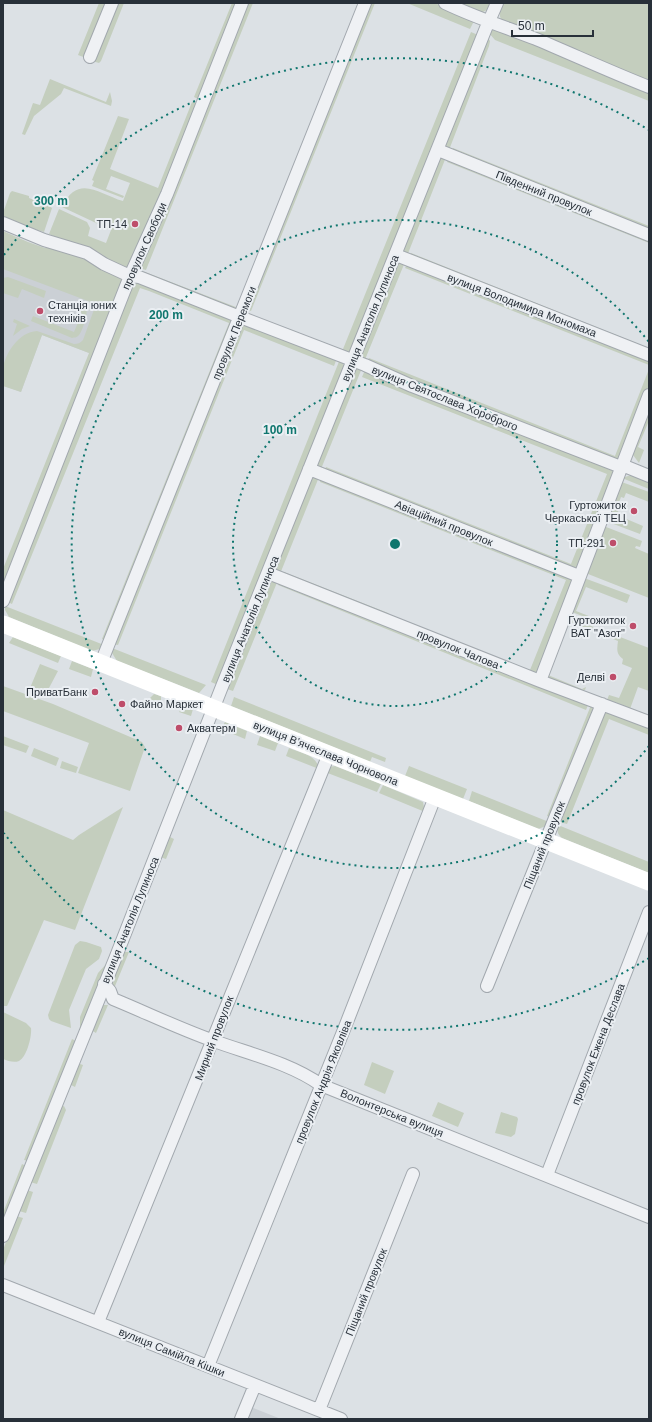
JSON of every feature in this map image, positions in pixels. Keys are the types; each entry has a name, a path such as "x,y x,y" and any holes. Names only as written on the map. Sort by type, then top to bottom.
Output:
{"main road":[{"name":"вулиця Вʼячеслава Чорновола","path":"3,624 329,754 435,798 649,882"}],"street":[{"path":"90,57 112,3"},
{"name":"провулок Свободи","path":"3,601 130,276 167,194 242,3"},
{"name":"провулок Перемоги","path":"101,663 365,3"},
{"path":"444,3 464,12 489,20 649,87"},
{"name":"вулиця Анатолія Лупиноса","path":"3,1236 309,469 497,3"},
{"name":"Південний провулок","path":"438,150 649,235"},
{"name":"вулиця Святослава Хороброго","path":"3,222 44,240 87,254 130,276 140,277 240,318 353,362 365,365 412,386 649,476"},
{"name":"вулиця Володимира Мономаха","path":"396,256 649,355"},
{"path":"540,681 649,395"},
{"name":"Авіаційний провулок","path":"309,469 579,576"},
{"name":"провулок Чалова","path":"268,573 540,681 649,722"},
{"name":"Піщаний провулок","path":"488,986 602,704"},
{"name":"Мирний провулок","path":"98,1322 329,754"},
{"name":"провулок Андрія Яковліва","path":"208,1366 321,1085 346,1027 435,798"},
{"name":"провулок Ежена Деслава","path":"547,1175 649,912"},
{"path":"96,1004 113,999 110,991 104,984"},
{"name":"Волонтерська вулиця","path":"113,999 213,1041 273,1061 321,1085 649,1216"},
{"name":"Піщаний провулок","path":"319,1410 412,1174"},
{"name":"вулиця Самійла Кішки","path":"3,1284 341,1419"},
{"path":"241,1419 254,1385"}],"shaded area":[{"path":"3,235 118,280 89,353 42,335 21,392 4,386 3,388"},
{"path":"251,1407 281,1419 246,1419"}],"green space":[{"path":"99,3 108,3 86,58 78,55"},
{"path":"115,3 124,3 101,61 99,63 92,61"},
{"path":"232,3 239,3 198,99 194,97"},
{"path":"245,3 253,3 146,270 139,268"},
{"path":"367,3 375,3 251,311 247,310"},
{"path":"407,3 435,3 474,21 470,29"},
{"path":"452,3 491,3 486,10 479,13"},
{"path":"504,3 649,3 649,84 504,22 500,18 500,11"},
{"path":"495,28 649,90 649,101 495,40 489,33"},
{"path":"471,32 478,35 351,352 341,354"},
{"path":"487,36 490,41 489,46 449,150 445,145"},
{"path":"50,79 106,102 110,92 112,101 111,106 64,88 61,94 34,116 25,135 22,134 33,103 40,105"},
{"path":"192,102 196,103 138,256 130,266 126,268 49,234 59,209 87,222 90,228 88,236 106,243 111,230 62,207 68,197 75,191 82,188 97,191 123,201 130,183 111,176 106,189 124,196 123,198 92,186 94,181 92,180 118,116 129,119 110,169 158,188"},
{"path":"453,148 649,226 649,231 452,152"},
{"path":"440,157 446,157 407,256 404,254 403,250"},
{"path":"449,157 649,237 649,243 447,162"},
{"path":"12,191 29,196 29,198 52,208 44,232 4,219 3,213"},
{"path":"3,231 45,248 50,245 89,258 120,277 122,281 3,589 3,569 89,353 42,335 21,392 3,386 4,363 14,344 30,332 37,331 74,344 80,343 83,340 96,304 3,269"},
{"path":"411,253 649,348 649,352 409,257"},
{"path":"398,262 405,262 364,362 359,358"},
{"path":"408,263 649,358 649,365 405,268"},
{"path":"139,271 241,309 239,311 143,275"},
{"path":"8,277 46,291 44,298 22,289 18,298 3,293 3,278"},
{"path":"135,281 234,320 106,641 102,639 229,323 149,291 140,288 12,604 8,602 130,287"},
{"path":"76,302 85,306 87,312 80,334 77,337 72,338 31,321 33,316 74,332 82,313 74,310"},
{"path":"14,319 30,326 22,329 13,336 17,324 13,322"},
{"path":"246,324 337,358 334,366 244,330 118,645 113,644 243,325"},
{"path":"369,358 615,456 649,369 649,387 621,455 613,460 367,364"},
{"path":"340,359 345,367 218,685 211,682"},
{"path":"358,367 362,368 321,469 317,464 355,369"},
{"path":"365,370 612,469 614,472 576,568 324,472 326,467 571,564 607,474 362,377"},
{"path":"649,402 649,423 638,447 644,450 639,463 633,455"},
{"path":"631,475 649,482 649,489 622,478"},
{"path":"319,477 280,574 274,570 311,479"},
{"path":"321,477 570,578 572,581 535,674 401,621 402,620 530,670 566,580 320,482"},
{"path":"619,481 649,492 649,502 626,493 624,498 621,497 618,505 620,506 617,515 643,526 640,534 603,520"},
{"path":"601,525 642,541 640,547 636,546 635,548 649,554 649,598 583,572"},
{"path":"284,572 388,613 394,619 282,575"},
{"path":"584,578 630,595 627,603 586,587 576,611 604,622 603,624 572,612"},
{"path":"273,579 278,580 233,691 227,689 270,581"},
{"path":"280,581 499,671 514,675 588,705 586,710 278,585"},
{"path":"5,606 104,645 100,649 92,651 9,617 5,610"},
{"path":"570,618 649,648 649,691 638,687 630,709 607,700 609,695 619,698 632,668 622,664 623,659 619,655 617,646 618,641 569,621"},
{"path":"13,637 61,656 58,663 9,643"},
{"path":"112,648 206,685 199,693 117,661 112,653"},
{"path":"72,661 93,669 91,677 69,669"},
{"path":"40,664 58,671 49,688 43,691 30,688"},
{"path":"548,675 582,689 586,687 585,690 578,689 547,677"},
{"path":"3,686 53,704 142,742 145,747 130,791 78,773 89,743 3,711"},
{"path":"154,694 161,696 161,705 148,700"},
{"path":"234,697 386,758 385,762 372,757 370,762 231,706"},
{"path":"591,705 593,712 551,818 547,816"},
{"path":"184,706 193,709 191,716 179,712"},
{"path":"605,713 649,727 649,735 609,719 567,824 560,822 602,716"},
{"path":"225,722 247,731 245,739 221,729"},
{"path":"3,736 29,746 26,753 3,745"},
{"path":"260,736 278,743 275,751 257,745"},
{"path":"34,748 59,758 56,766 31,756"},
{"path":"289,748 312,758 318,764 319,769 286,756"},
{"path":"62,761 78,767 76,773 60,768"},
{"path":"335,766 381,784 377,792 325,772 329,767"},
{"path":"409,766 467,789 463,799 405,776"},
{"path":"383,785 423,802 425,812 379,793"},
{"path":"472,791 549,822 546,826 538,829 469,801"},
{"path":"123,807 75,930 44,920 8,1004 7,1006 3,1006 3,810 73,840"},
{"path":"558,825 649,862 649,873 562,838 558,832"},
{"path":"168,836 174,839 166,859 160,857"},
{"path":"80,941 101,947 102,951 99,959 86,969 69,1010 71,1028 51,1021 48,1015 75,945"},
{"path":"121,952 129,952 113,991 109,983"},
{"path":"108,962 80,1031 80,1017 98,973"},
{"path":"102,1005 108,1005 96,1033 91,1030"},
{"path":"3,1012 26,1023 31,1028 31,1036 28,1046 22,1059 17,1062 3,1059"},
{"path":"72,1039 76,1041 28,1161 24,1160"},
{"path":"372,1062 394,1071 385,1094 364,1085"},
{"path":"77,1063 83,1065 75,1087 69,1084"},
{"path":"438,1102 464,1113 458,1127 432,1116"},
{"path":"64,1106 66,1110 37,1184 30,1182 60,1107"},
{"path":"501,1112 517,1117 518,1119 515,1134 511,1137 495,1133"},
{"path":"22,1164 26,1166 3,1224 3,1213"},
{"path":"27,1190 33,1192 26,1213 19,1211"},
{"path":"16,1216 23,1218 4,1266 3,1250"}],"place":[{"name":"ТП-14","path":"135,224"},
{"name":"Станція юних техніків","path":"40,311"},
{"name":"Гуртожиток Черкаської ТЕЦ","path":"634,511"},
{"name":"ТП-291","path":"613,543"},
{"name":"Гуртожиток ВАТ \"Азот\"","path":"633,626"},
{"name":"Делві","path":"613,677"},
{"name":"ПриватБанк","path":"95,692"},
{"name":"Файно Маркет","path":"122,704"},
{"name":"Акватерм","path":"179,728"}]}
